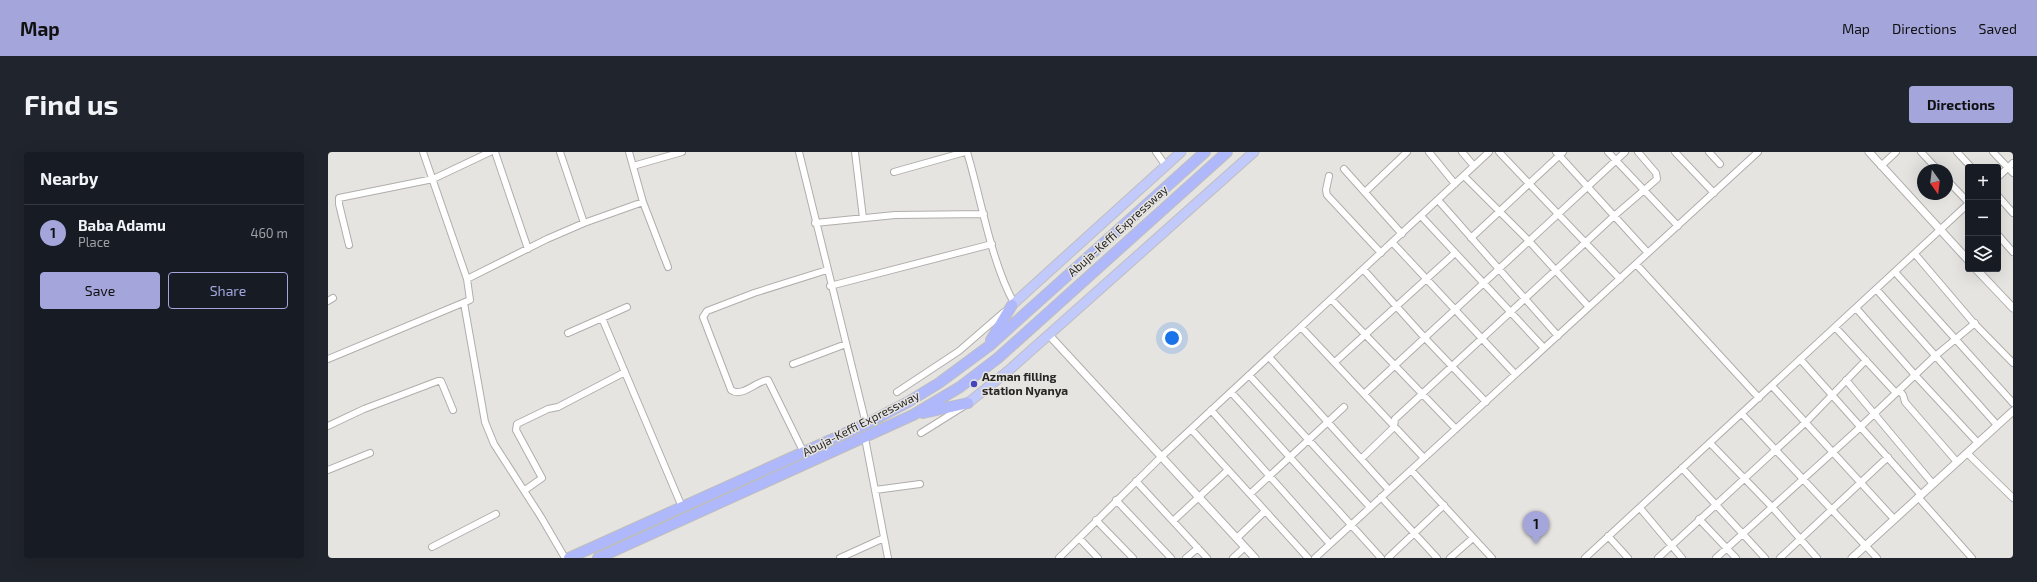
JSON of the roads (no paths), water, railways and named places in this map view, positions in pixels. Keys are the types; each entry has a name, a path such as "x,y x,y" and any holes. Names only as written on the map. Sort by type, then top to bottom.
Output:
{"highway":[{"name":"Abuja-Keffi Expressway","path":"569,558 866,424 908,402 939,383 983,351 1205,152"},
{"name":"Abuja-Keffi Expressway","path":"598,558 614,555 865,438 913,415 960,387 998,358 1227,152"},
{"path":"983,351 995,336 1013,304"},
{"path":"913,415 968,403"}],"main road":[{"name":"Abuja-Keffi Expressway","path":"1013,304 1181,152"},
{"path":"968,403 1049,335 1254,152"}],"street":[{"path":"328,359 412,323 464,304 471,297 467,279 423,152"},
{"path":"349,245 339,204 339,198 433,179 490,152"},
{"path":"495,152 528,249"},
{"path":"560,152 584,223"},
{"path":"629,152 643,202 668,268"},
{"path":"633,166 682,152"},
{"path":"798,152 830,286 866,424"},
{"path":"855,152 863,218"},
{"path":"894,172 966,152 992,244 1013,304 959,351 897,392"},
{"path":"1156,152 1166,166"},
{"path":"1364,192 1407,152"},
{"path":"1429,152 1455,184"},
{"path":"1462,152 1474,166"},
{"path":"1060,558 1116,500 1162,456 1489,152"},
{"path":"1499,152 1620,279"},
{"path":"1608,152 1678,226"},
{"path":"1364,394 1624,152"},
{"path":"1361,459 1394,427 1395,419 1658,176 1638,152"},
{"path":"1675,152 1714,193"},
{"path":"1709,152 1720,164"},
{"path":"1747,152 1752,158"},
{"path":"1320,556 1330,544 1370,507 1758,152"},
{"path":"1869,152 1965,257"},
{"path":"1881,166 1896,152"},
{"path":"1921,152 1932,164"},
{"path":"1957,152 1968,164"},
{"path":"1993,152 2010,166 2013,173"},
{"path":"1471,238 1530,184 1559,153 1586,187 1648,253"},
{"path":"2001,174 2010,166"},
{"path":"1344,169 1402,234"},
{"path":"1329,176 1326,190 1327,195 1381,253"},
{"path":"1464,176 1528,240 1589,307"},
{"path":"1953,187 1965,200"},
{"path":"2001,199 2013,213"},
{"path":"1438,200 1558,336"},
{"path":"467,279 584,223 643,202"},
{"path":"1585,558 1941,230 1965,206"},
{"path":"815,223 922,214 984,214"},
{"path":"1421,216 1544,348"},
{"path":"1999,236 2013,252"},
{"path":"1392,242 1515,374"},
{"path":"830,286 992,244"},
{"path":"1335,362 1455,253"},
{"path":"1915,254 1975,323 2013,363"},
{"path":"1636,264 1759,398"},
{"path":"1363,269 1424,337 1486,402"},
{"path":"804,453 768,380 739,392 734,392 731,390 703,316 707,311 754,292 827,270"},
{"path":"1895,272 2013,402"},
{"path":"1979,272 2013,308"},
{"path":"1876,289 1934,357 1997,425"},
{"path":"1331,300 1456,429"},
{"path":"464,304 485,422 494,444 525,490 565,558"},
{"path":"568,333 627,307"},
{"path":"1856,308 1978,443"},
{"path":"602,318 682,507"},
{"path":"1716,558 1834,452 1934,357 1975,323"},
{"path":"1302,327 1424,458"},
{"path":"1836,327 1866,360 1898,392 1903,395 1905,402 1957,462"},
{"path":"1049,335 1255,558"},
{"path":"793,364 846,344"},
{"path":"1269,357 1389,490"},
{"path":"1800,359 1888,457 1972,558"},
{"path":"1658,558 1715,503 1806,422 1866,360"},
{"path":"525,490 542,478 516,430 517,424 548,409 558,407 625,372"},
{"path":"1249,375 1370,507"},
{"path":"1846,380 1933,484"},
{"path":"328,426 364,409 438,381 441,381 453,410"},
{"path":"1772,386 1894,519"},
{"path":"1231,392 1350,526 1381,558"},
{"path":"921,434 968,403"},
{"path":"1250,494 1344,407"},
{"path":"1211,410 1330,544"},
{"path":"1852,558 2013,411"},
{"path":"1742,414 1866,545 1876,558"},
{"path":"1191,429 1308,558"},
{"path":"865,438 888,558"},
{"path":"1710,443 1772,507 1817,558"},
{"path":"328,470 370,453"},
{"path":"1967,453 2013,498"},
{"path":"1780,558 1888,457"},
{"path":"1682,468 1765,558"},
{"path":"1173,521 1228,470"},
{"path":"1411,470 1492,558"},
{"path":"1136,481 1207,558"},
{"path":"875,490 920,484"},
{"path":"1381,497 1437,558"},
{"path":"1116,500 1171,558"},
{"path":"1388,558 1444,505"},
{"path":"1640,508 1682,558"},
{"path":"1237,538 1265,511"},
{"path":"432,547 496,514"},
{"path":"1699,519 1736,558"},
{"path":"1096,520 1133,558"},
{"path":"1608,536 1628,558"},
{"path":"840,558 884,538"},
{"path":"1079,538 1098,558"},
{"path":"1450,558 1473,538"},
{"path":"1233,558 1245,547"},
{"path":"1186,558 1198,548"}],"place":[{"name":"Azman filling station Nyanya","path":"974,384"},
{"name":"Baba Adamu","path":"1536,544"}]}
